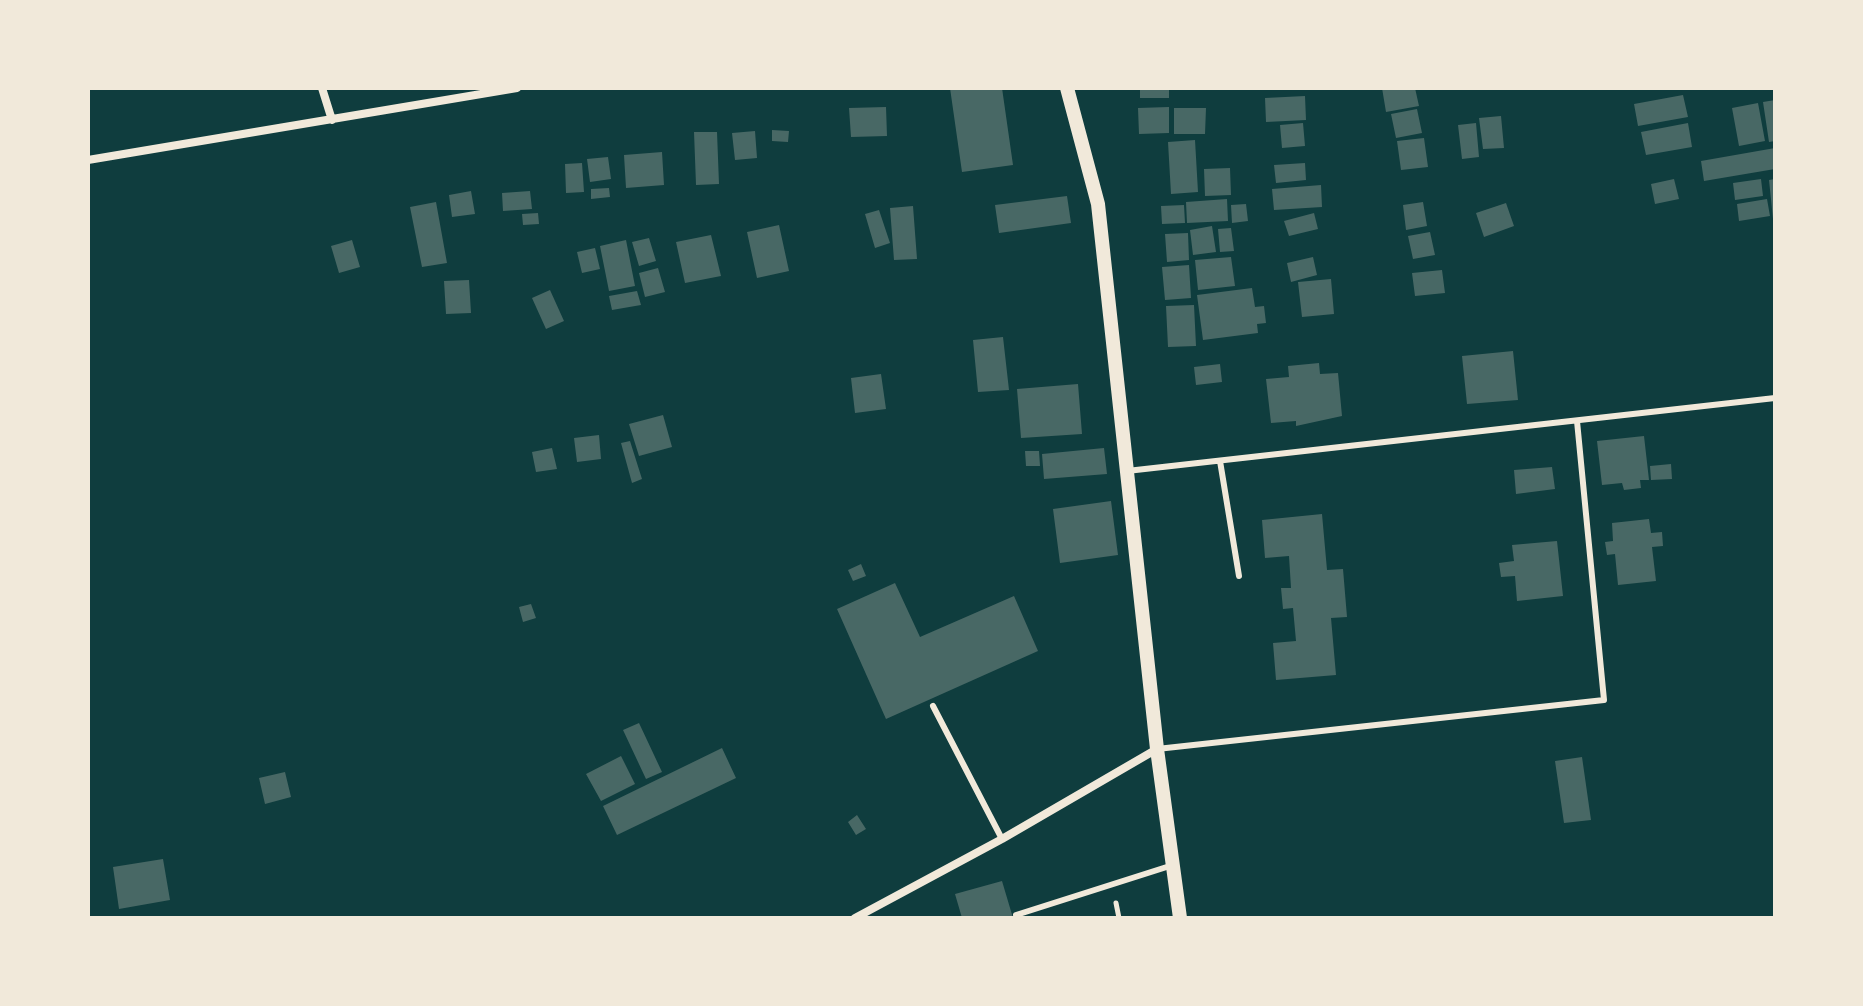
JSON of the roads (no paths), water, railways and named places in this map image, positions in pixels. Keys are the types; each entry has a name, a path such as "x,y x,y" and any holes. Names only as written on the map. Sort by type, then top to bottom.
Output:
{"street":[{"path":"322,88 332,120"},
{"path":"88,160 517,88"},
{"path":"1067,88 1098,204 1157,749 1180,918"},
{"path":"855,918 1002,839 1157,749"}],"lane":[{"path":"1127,471 1775,398"},
{"path":"1157,749 1604,700 1577,421"},
{"path":"1220,461 1239,576"},
{"path":"933,706 1002,839"},
{"path":"1016,915 1173,865"}]}
